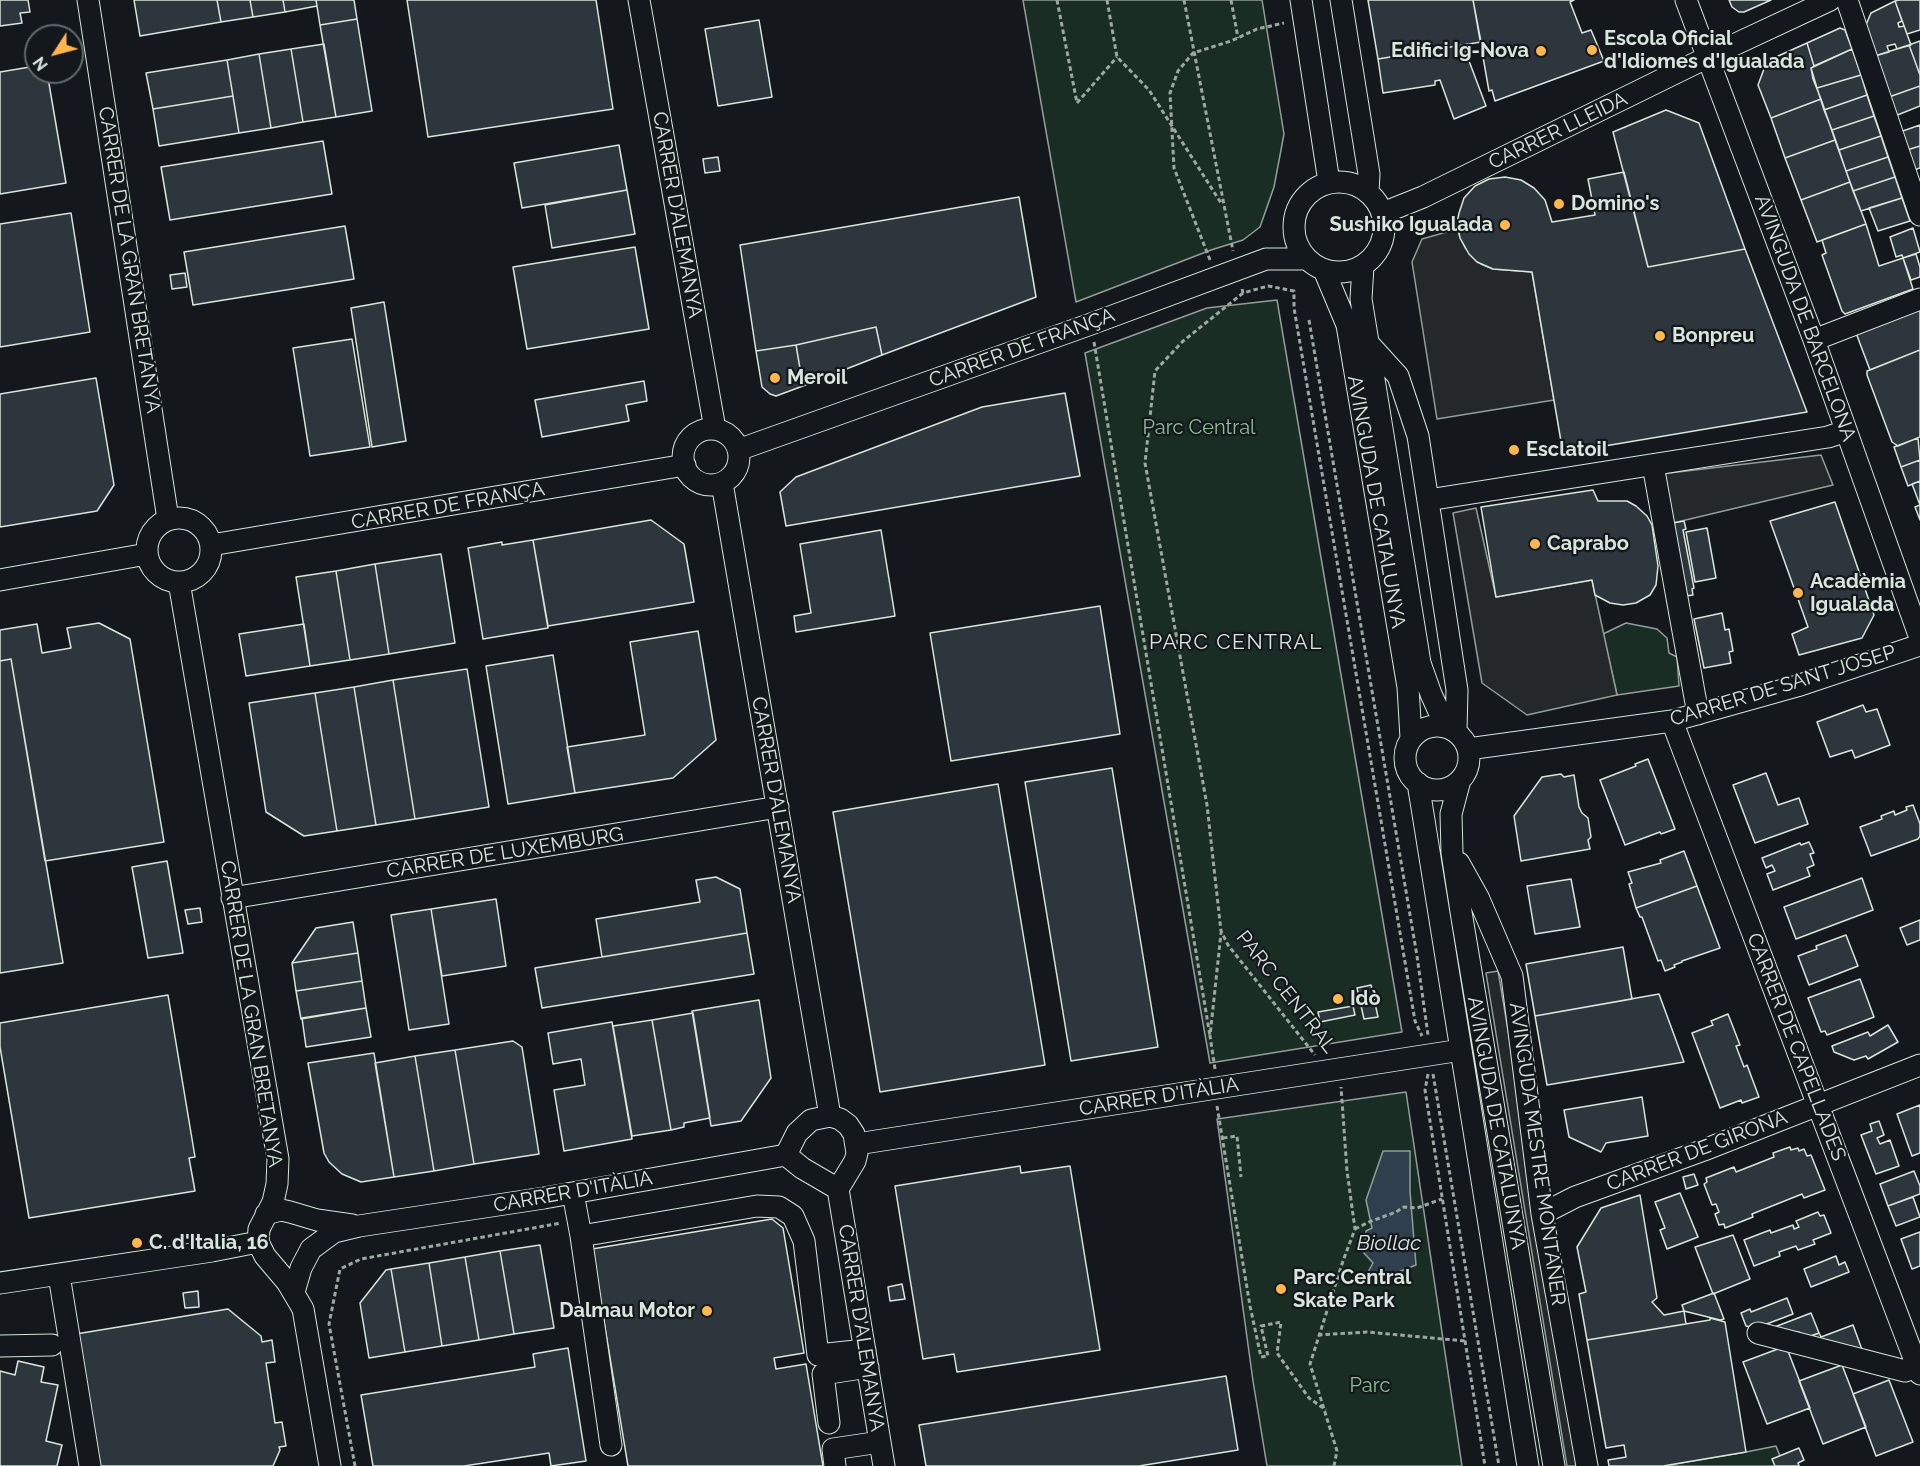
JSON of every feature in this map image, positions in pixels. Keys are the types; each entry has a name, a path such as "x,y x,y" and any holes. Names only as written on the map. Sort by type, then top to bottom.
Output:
{"street":[{"name":"CARRER DE LA GRAN BRETANYA","path":"88,0 168,519"},
{"name":"CARRER D'ALEMANYA","path":"639,0 715,429"},
{"path":"1341,0 1369,174 1368,192"},
{"name":"AVINGUDA DE BARCELONA","path":"1686,0 1814,340 1920,638"},
{"name":"CARRER LLEIDA","path":"1383,213 1423,197 1708,57 1830,0"},
{"path":"1847,0 1920,215"},
{"path":"1302,10 1329,182"},
{"path":"1329,182 1354,184 1368,192 1377,202 1385,223 1382,243 1377,252 1362,266 1344,272 1315,264 1297,245 1294,223 1299,204 1312,190 1329,182"},
{"path":"1266,259 1294,223"},
{"name":"CARRER DE FRANÇA","path":"738,450 1266,259 1315,264"},
{"name":"AVINGUDA DE CATALUNYA","path":"1315,264 1347,325 1408,687 1411,738"},
{"name":"AVINGUDA DE CATALUNYA","path":"1362,266 1361,299 1420,663 1431,694 1456,736"},
{"path":"1814,340 1920,299"},
{"path":"1369,344 1398,376 1418,436 1457,690 1456,736 1468,760 1466,771 1460,780 1444,789 1426,788 1412,778 1405,762 1405,754 1411,738 1418,731 1437,726 1456,736"},
{"path":"715,429 731,438 738,450 737,470 731,478 711,485 699,483 690,476 683,454 690,439 704,430 715,429"},
{"path":"1428,500 1828,437 1846,431"},
{"name":"CARRER DE FRANÇA","path":"211,545 685,465"},
{"path":"1653,465 1698,714"},
{"name":"CARRER D'ALEMANYA","path":"722,483 830,1116"},
{"path":"185,518 197,523 206,532 211,545 210,559 204,571 192,579 179,582 170,581 158,574 147,555 151,533 168,519 185,518"},
{"path":"0,580 147,555"},
{"name":"CARRER DE LA GRAN BRETANYA","path":"179,582 278,1159 277,1184 273,1202 260,1229 258,1242"},
{"name":"CARRER DE SANT JOSEP","path":"1456,736 1672,721 1797,687 1920,645"},
{"name":"CARRER DE CAPELLADES","path":"1672,721 1919,1370"},
{"name":"AVINGUDA DE CATALUNYA","path":"1460,780 1450,814 1452,853 1554,1466"},
{"name":"AVINGUDA DE CATALUNYA","path":"1418,783 1528,1466"},
{"name":"CARRER DE LUXEMBURG","path":"232,898 778,807"},
{"name":"AVINGUDA MESTRE MONTANER","path":"1452,853 1478,897 1512,976 1542,1214 1587,1466"},
{"name":"CARRER D'ITÀLIA","path":"857,1144 1217,1096 1334,1070 1461,1050"},
{"name":"CARRER DE GIRONA","path":"1542,1214 1575,1197 1704,1150 1920,1065"},
{"path":"830,1116 848,1125 857,1144 855,1161 838,1189 802,1168 786,1155 803,1125 811,1120 830,1116"},
{"name":"CARRER D'ITÀLIA","path":"294,1292 301,1268 311,1249 334,1232 786,1155"},
{"name":"CARRER D'ALEMANYA","path":"838,1189 885,1466"},
{"path":"573,1192 611,1445"},
{"path":"581,1236 757,1206 779,1207 793,1216 804,1241 818,1355 866,1358"},
{"name":"CARRER D'ITÀLIA","path":"266,1214 281,1210 340,1225 359,1226"},
{"path":"0,1283 258,1242 265,1256 294,1292 303,1309 330,1466"},
{"path":"59,1275 90,1466"},
{"path":"1758,1333 1905,1371 1919,1370"},
{"path":"0,1346 52,1345"},
{"path":"829,1423 823,1374 866,1358"},
{"path":"835,1466 833,1449 880,1442"}],"path":[{"path":"1058,0 1077,103 1117,57"},
{"path":"1107,0 1117,57 1149,90 1222,206"},
{"path":"1184,0 1222,206 1243,293 1268,286 1294,291 1294,308 1415,1021 1431,1056 1425,1090 1485,1466"},
{"path":"1231,0 1238,38"},
{"path":"1216,277 1174,168 1170,93 1178,71 1193,53 1238,38 1302,10"},
{"name":"PARC CENTRAL","path":"1243,293 1182,342 1155,371 1145,463 1207,805 1221,931 1228,945 1334,1070"},
{"path":"1309,320 1417,956 1431,1056 1499,1466"},
{"path":"1091,324 1210,1036 1223,1138 1250,1306 1261,1357 1268,1356 1261,1326 1281,1322 1276,1353 1309,1398 1326,1410"},
{"path":"1210,1036 1221,931"},
{"path":"1334,1070 1355,1229 1310,1364 1326,1410 1337,1452 1334,1466"},
{"path":"1223,1138 1237,1136 1242,1177"},
{"path":"1355,1229 1404,1207 1417,1208 1442,1198"},
{"path":"1318,1335 1367,1332 1465,1341"}],"green space":[{"path":"1023,0 1262,0 1284,134 1274,187 1260,227 1243,240 1076,302"},
{"name":"Parc Central","path":"1277,300 1402,1032 1210,1063 1085,353 1207,308"},
{"path":"1626,623 1657,629 1667,638 1669,653 1677,657 1679,686 1617,695 1603,634"},
{"name":"Parc","path":"1406,1092 1462,1466 1267,1466 1217,1119"},
{"path":"1776,1446 1784,1466 1663,1466 1746,1452"}],"shaded area":[{"path":"1457,229 1465,248 1481,264 1493,269 1532,272 1554,400 1437,419 1412,262 1422,239"},
{"path":"1821,455 1833,485 1673,523 1661,474"},
{"path":"1476,508 1496,597 1592,580 1617,695 1527,715 1482,683 1453,513"},
{"path":"1498,971 1582,1466 1567,1466 1486,973"}],"water":[{"name":"Biollac","path":"1383,1151 1410,1151 1410,1191 1416,1265 1396,1273 1388,1283 1378,1277 1371,1278 1368,1272 1373,1263 1364,1253 1366,1231 1372,1228 1366,1200"}],"building":[{"path":"0,0 28,0 30,12 20,13 22,23 0,26"},
{"path":"134,0 217,0 221,22 140,36"},
{"path":"217,0 250,0 253,17 221,22"},
{"path":"250,0 283,0 285,12 253,17"},
{"path":"283,0 316,0 317,6 285,12"},
{"path":"316,0 354,0 357,19 320,25"},
{"path":"407,0 596,0 613,109 428,137"},
{"path":"1368,0 1473,0 1481,42 1378,59"},
{"name":"Edifici Ig-Nova","path":"1473,0 1574,0 1570,2 1582,33 1591,30 1604,61 1495,101 1492,90 1489,91"},
{"path":"1729,0 1771,0 1739,12 1732,7"},
{"path":"1920,0 1920,30 1907,34 1895,1"},
{"path":"1895,1 1902,21 1898,23 1899,27 1904,26 1911,45 1897,49 1895,44 1887,46 1889,52 1875,56 1865,27 1871,13"},
{"path":"357,19 372,111 336,117 320,25"},
{"path":"759,20 772,97 718,106 705,29"},
{"path":"1840,28 1845,30 1852,49 1814,66 1807,43"},
{"path":"1920,41 1920,75 1909,45"},
{"path":"1807,43 1814,66 1811,68 1813,79 1821,99 1771,118 1758,85 1767,61"},
{"path":"324,44 336,117 303,122 291,49"},
{"path":"1463,45 1486,106 1454,119 1440,80 1435,81 1435,85 1383,93 1378,59"},
{"path":"1909,45 1920,75 1920,86 1889,97 1875,56"},
{"path":"291,49 303,122 271,128 259,54"},
{"path":"1852,49 1861,75 1817,88 1811,68"},
{"path":"259,54 271,128 239,133 227,60"},
{"path":"227,60 233,96 153,109 146,73"},
{"path":"24,68 24,84 49,84 66,183 0,194 0,72"},
{"path":"1861,75 1867,95 1824,110 1817,88"},
{"path":"1920,86 1920,106 1895,116 1889,97"},
{"path":"1867,95 1874,116 1832,130 1824,110"},
{"path":"233,96 239,133 159,146 153,109"},
{"path":"1821,99 1835,140 1785,158 1771,118"},
{"path":"1666,110 1699,123 1745,249 1648,267 1613,132"},
{"path":"1874,116 1881,136 1839,150 1832,130"},
{"path":"1920,125 1920,146 1907,150 1900,132"},
{"path":"1881,136 1888,157 1846,171 1839,150"},
{"path":"1835,140 1850,182 1801,200 1785,158"},
{"path":"323,141 332,194 170,220 161,167"},
{"path":"619,145 627,190 522,208 514,163"},
{"path":"1920,146 1920,168 1914,170 1907,150"},
{"path":"718,157 720,171 705,173 703,159"},
{"path":"1888,157 1895,177 1853,191 1846,171"},
{"name":"Bonpreu","path":"1624,172 1648,267 1745,249 1807,412 1563,453 1532,272 1493,269 1477,262 1469,254 1460,238 1457,223 1459,213 1464,198 1475,186 1489,179 1505,177 1521,180 1534,188 1545,200 1552,222 1595,215 1588,179"},
{"path":"1895,177 1902,198 1861,211 1853,191"},
{"path":"1850,182 1866,224 1817,242 1801,200"},
{"path":"627,190 635,234 552,248 545,205"},
{"path":"1019,197 1036,297 882,355 876,327 796,345 756,351 740,245"},
{"path":"1902,198 1910,221 1878,231 1869,208"},
{"path":"71,213 90,332 0,347 0,224"},
{"path":"1866,224 1879,266 1903,258 1913,289 1845,314 1822,255 1826,253 1822,240"},
{"path":"345,226 354,279 193,305 184,252"},
{"path":"1913,228 1920,252 1903,258 1902,255 1896,257 1890,237"},
{"path":"635,247 649,329 527,349 513,267"},
{"path":"1916,254 1920,277 1911,280 1903,258"},
{"path":"185,273 187,287 172,289 170,275"},
{"path":"384,302 406,441 372,447 351,308"},
{"path":"1920,310 1920,350 1870,370 1856,333"},
{"path":"876,327 882,355 803,386 796,345"},
{"path":"352,339 370,447 310,456 293,348"},
{"path":"796,345 803,386 776,396 770,394 762,387 756,351"},
{"path":"1920,350 1920,437 1898,446 1892,442 1867,371"},
{"path":"96,378 114,485 97,511 0,527 0,394"},
{"path":"644,381 647,401 626,405 629,421 542,437 535,400"},
{"path":"1065,393 1080,476 786,526 780,492 796,477 982,407"},
{"path":"1918,438 1920,460 1901,467 1894,447"},
{"path":"1920,460 1920,481 1908,486 1901,467"},
{"path":"1920,481 1920,505 1912,484"},
{"path":"1593,490 1598,501 1627,501 1636,506 1647,516 1652,525 1658,566 1656,585 1650,595 1636,603 1623,605 1610,603 1595,595 1592,580 1496,597 1481,507"},
{"path":"1835,502 1874,615 1862,638 1799,655 1792,634 1808,627 1770,521"},
{"path":"1920,505 1920,520 1915,507"},
{"path":"651,520 684,544 694,602 548,626 533,540"},
{"path":"1684,521 1686,529 1683,530 1694,588 1692,589 1693,595 1686,596 1673,523"},
{"path":"1707,528 1716,578 1695,582 1686,532"},
{"path":"881,530 895,616 796,632 794,616 811,613 800,544"},
{"path":"533,540 548,628 483,639 468,548 502,542 502,545"},
{"path":"441,554 455,643 389,654 375,564"},
{"path":"375,564 389,654 350,660 336,571"},
{"path":"336,571 350,660 310,666 296,577"},
{"path":"1100,606 1120,734 951,761 930,633"},
{"path":"1722,613 1725,630 1729,629 1733,651 1729,652 1731,663 1704,668 1694,619"},
{"path":"99,623 130,639 164,842 45,861 11,659 0,661 0,630 37,624 42,653 71,648 67,628"},
{"path":"304,624 310,666 246,676 239,634"},
{"path":"698,631 716,740 673,778 575,793 567,747 645,735 630,642"},
{"path":"553,655 575,793 508,804 486,666"},
{"path":"11,659 63,963 0,973 0,661"},
{"path":"467,669 489,807 415,819 393,680"},
{"path":"393,680 415,819 376,825 354,687"},
{"path":"354,687 376,825 337,831 315,693"},
{"path":"315,693 337,831 304,836 266,812 249,703"},
{"path":"1863,705 1866,712 1877,709 1890,745 1855,758 1852,750 1830,757 1817,722"},
{"path":"1648,759 1675,829 1625,845 1600,780"},
{"path":"1112,768 1158,1047 1071,1061 1025,782"},
{"path":"1766,773 1778,805 1799,798 1808,824 1755,843 1733,785"},
{"path":"1561,774 1564,777 1574,775 1579,807 1588,818 1590,849 1521,861 1514,816 1542,777"},
{"path":"998,784 1045,1065 880,1092 833,812"},
{"path":"1913,805 1920,824 1918,839 1871,856 1860,827 1882,819 1881,816 1894,811 1895,815"},
{"path":"1809,842 1814,853 1810,854 1814,865 1807,868 1810,876 1773,890 1767,874 1775,871 1772,865 1766,868 1762,858 1800,843 1801,845"},
{"path":"1684,851 1697,886 1636,908 1628,872 1661,863 1660,860"},
{"path":"167,861 183,953 148,958 132,867"},
{"path":"716,877 740,889 747,933 602,957 596,919 700,902 696,880"},
{"path":"1862,878 1873,910 1796,939 1784,907"},
{"path":"1571,879 1580,927 1535,934 1527,886"},
{"path":"1697,886 1720,948 1682,961 1665,971 1661,960 1658,961 1642,917 1636,908"},
{"path":"496,899 506,966 442,976 431,909"},
{"path":"200,908 202,922 188,924 185,910"},
{"path":"431,909 449,1024 409,1030 391,915"},
{"path":"1920,920 1920,940 1907,945 1900,928"},
{"path":"353,922 358,953 292,963 316,928"},
{"path":"747,933 754,974 542,1008 535,968"},
{"path":"1846,935 1858,966 1809,985 1798,956 1817,949 1816,946"},
{"path":"1623,947 1632,999 1535,1016 1526,964"},
{"path":"358,953 362,981 296,991 292,963"},
{"path":"1860,979 1874,1017 1827,1035 1825,1031 1821,1032 1808,998"},
{"path":"362,981 366,1008 301,1019 296,991"},
{"path":"1371,985 1378,1017 1364,1019 1357,988"},
{"path":"1659,994 1684,1062 1547,1085 1535,1016"},
{"path":"168,995 195,1157 189,1158 195,1191 29,1218 0,1047 0,1023"},
{"path":"759,1000 771,1078 741,1121 711,1126 692,1011"},
{"path":"1353,1006 1355,1015 1320,1022 1318,1012"},
{"path":"366,1008 371,1037 306,1047 302,1018"},
{"path":"693,1013 710,1118 684,1123 684,1127 671,1130 652,1020"},
{"path":"1728,1014 1740,1045 1736,1046 1744,1067 1747,1065 1759,1097 1742,1103 1741,1100 1720,1108 1692,1033 1713,1025 1711,1021"},
{"path":"652,1020 671,1130 632,1136 613,1026"},
{"path":"612,1022 632,1139 564,1151 554,1090 585,1085 581,1059 553,1064 548,1033"},
{"path":"1888,1025 1898,1042 1868,1059 1866,1056 1854,1060 1834,1052 1832,1046 1868,1032 1870,1036"},
{"path":"513,1041 522,1047 539,1154 474,1164 455,1050"},
{"path":"455,1050 474,1164 434,1171 415,1056"},
{"path":"374,1053 394,1177 361,1182 342,1174 329,1162 324,1153 308,1063"},
{"path":"415,1056 434,1171 394,1177 375,1063"},
{"path":"1642,1097 1648,1136 1606,1143 1601,1152 1569,1137 1564,1110"},
{"path":"1920,1105 1920,1153 1912,1156 1897,1114"},
{"path":"1879,1121 1884,1135 1877,1138 1880,1144 1890,1140 1899,1166 1876,1174 1861,1135 1872,1131 1870,1124"},
{"path":"1790,1147 1791,1150 1804,1149 1807,1156 1811,1155 1825,1190 1804,1198 1802,1194 1752,1214 1753,1217 1725,1228 1724,1224 1719,1225 1715,1214 1719,1212 1716,1204 1712,1205 1704,1184 1707,1182 1706,1178 1734,1167 1736,1172 1774,1157 1773,1153"},
{"path":"1020,1166 1021,1173 1070,1166 1100,1350 957,1372 954,1354 923,1359 895,1186"},
{"path":"1914,1171 1920,1186 1920,1194 1888,1206 1880,1184"},
{"path":"1694,1174 1698,1185 1686,1189 1683,1177"},
{"path":"1680,1193 1698,1237 1667,1249 1660,1230 1665,1228 1655,1202"},
{"path":"1640,1195 1657,1298 1652,1302 1664,1315 1684,1311 1686,1324 1587,1340 1579,1294 1586,1292 1577,1247 1601,1208"},
{"path":"1913,1197 1920,1217 1896,1226 1888,1206"},
{"path":"1818,1212 1820,1216 1824,1215 1831,1233 1813,1240 1815,1244 1798,1250 1796,1246 1779,1252 1780,1256 1754,1266 1744,1240 1770,1230 1771,1233 1793,1225 1794,1229 1799,1227 1796,1221"},
{"path":"772,1219 783,1228 804,1353 774,1358 776,1369 806,1364 823,1466 628,1466 592,1249"},
{"path":"1920,1232 1920,1266 1912,1269 1901,1239"},
{"path":"1733,1235 1750,1279 1713,1294 1695,1247"},
{"path":"540,1245 554,1328 514,1334 500,1251"},
{"path":"500,1251 514,1334 479,1340 465,1257"},
{"path":"1836,1256 1839,1265 1845,1262 1849,1272 1811,1287 1804,1269"},
{"path":"465,1257 479,1340 442,1346 429,1263"},
{"path":"429,1263 442,1346 405,1352 391,1269"},
{"path":"391,1269 405,1352 369,1358 360,1303 386,1270"},
{"path":"902,1284 905,1299 890,1301 888,1287"},
{"path":"198,1291 199,1307 185,1308 183,1293"},
{"path":"1714,1293 1724,1319 1684,1311 1682,1305"},
{"path":"1787,1298 1793,1314 1756,1328 1746,1326 1741,1313 1750,1309 1751,1312"},
{"path":"228,1309 261,1336 262,1342 272,1340 275,1362 266,1363 275,1423 282,1422 286,1446 279,1447 280,1450 273,1466 98,1466 76,1334"},
{"path":"1811,1313 1819,1333 1802,1339 1799,1332 1786,1337 1772,1328"},
{"path":"1710,1318 1725,1322 1746,1452 1663,1466 1609,1466 1608,1460 1626,1457 1624,1445 1606,1448 1587,1340 1710,1320"},
{"path":"1853,1325 1864,1355 1801,1340 1819,1333 1821,1337"},
{"path":"1786,1346 1810,1408 1767,1424 1743,1362"},
{"path":"568,1348 586,1461 551,1466 549,1453 464,1466 373,1466 361,1395 535,1367 533,1354"},
{"path":"18,1361 44,1367 41,1382 58,1385 46,1441 62,1445 57,1466 0,1466 0,1371 15,1375"},
{"path":"1842,1365 1866,1427 1823,1444 1799,1381"},
{"path":"1226,1376 1238,1450 1139,1466 926,1466 919,1425"},
{"path":"1889,1380 1913,1442 1876,1456 1853,1394"},
{"path":"1799,1448 1804,1460 1798,1463 1799,1466 1775,1466 1772,1459"}],"place":[{"name":"Escola Oficial d'Idiomes d'Igualada","path":"1592,50"},
{"name":"Edifici Ig-Nova","path":"1541,51"},
{"name":"Domino's","path":"1559,204"},
{"name":"Sushiko Igualada","path":"1505,225"},
{"name":"Bonpreu","path":"1660,336"},
{"name":"Meroil","path":"775,378"},
{"name":"Esclatoil","path":"1514,450"},
{"name":"Caprabo","path":"1535,544"},
{"name":"Acadèmia Igualada","path":"1798,593"},
{"name":"Idò","path":"1338,999"},
{"name":"C. d'Italia, 16","path":"137,1243"},
{"name":"Parc Central Skate Park","path":"1281,1289"},
{"name":"Dalmau Motor","path":"707,1311"}],"district":[{"name":"PARC CENTRAL","path":"1236,643"}]}
